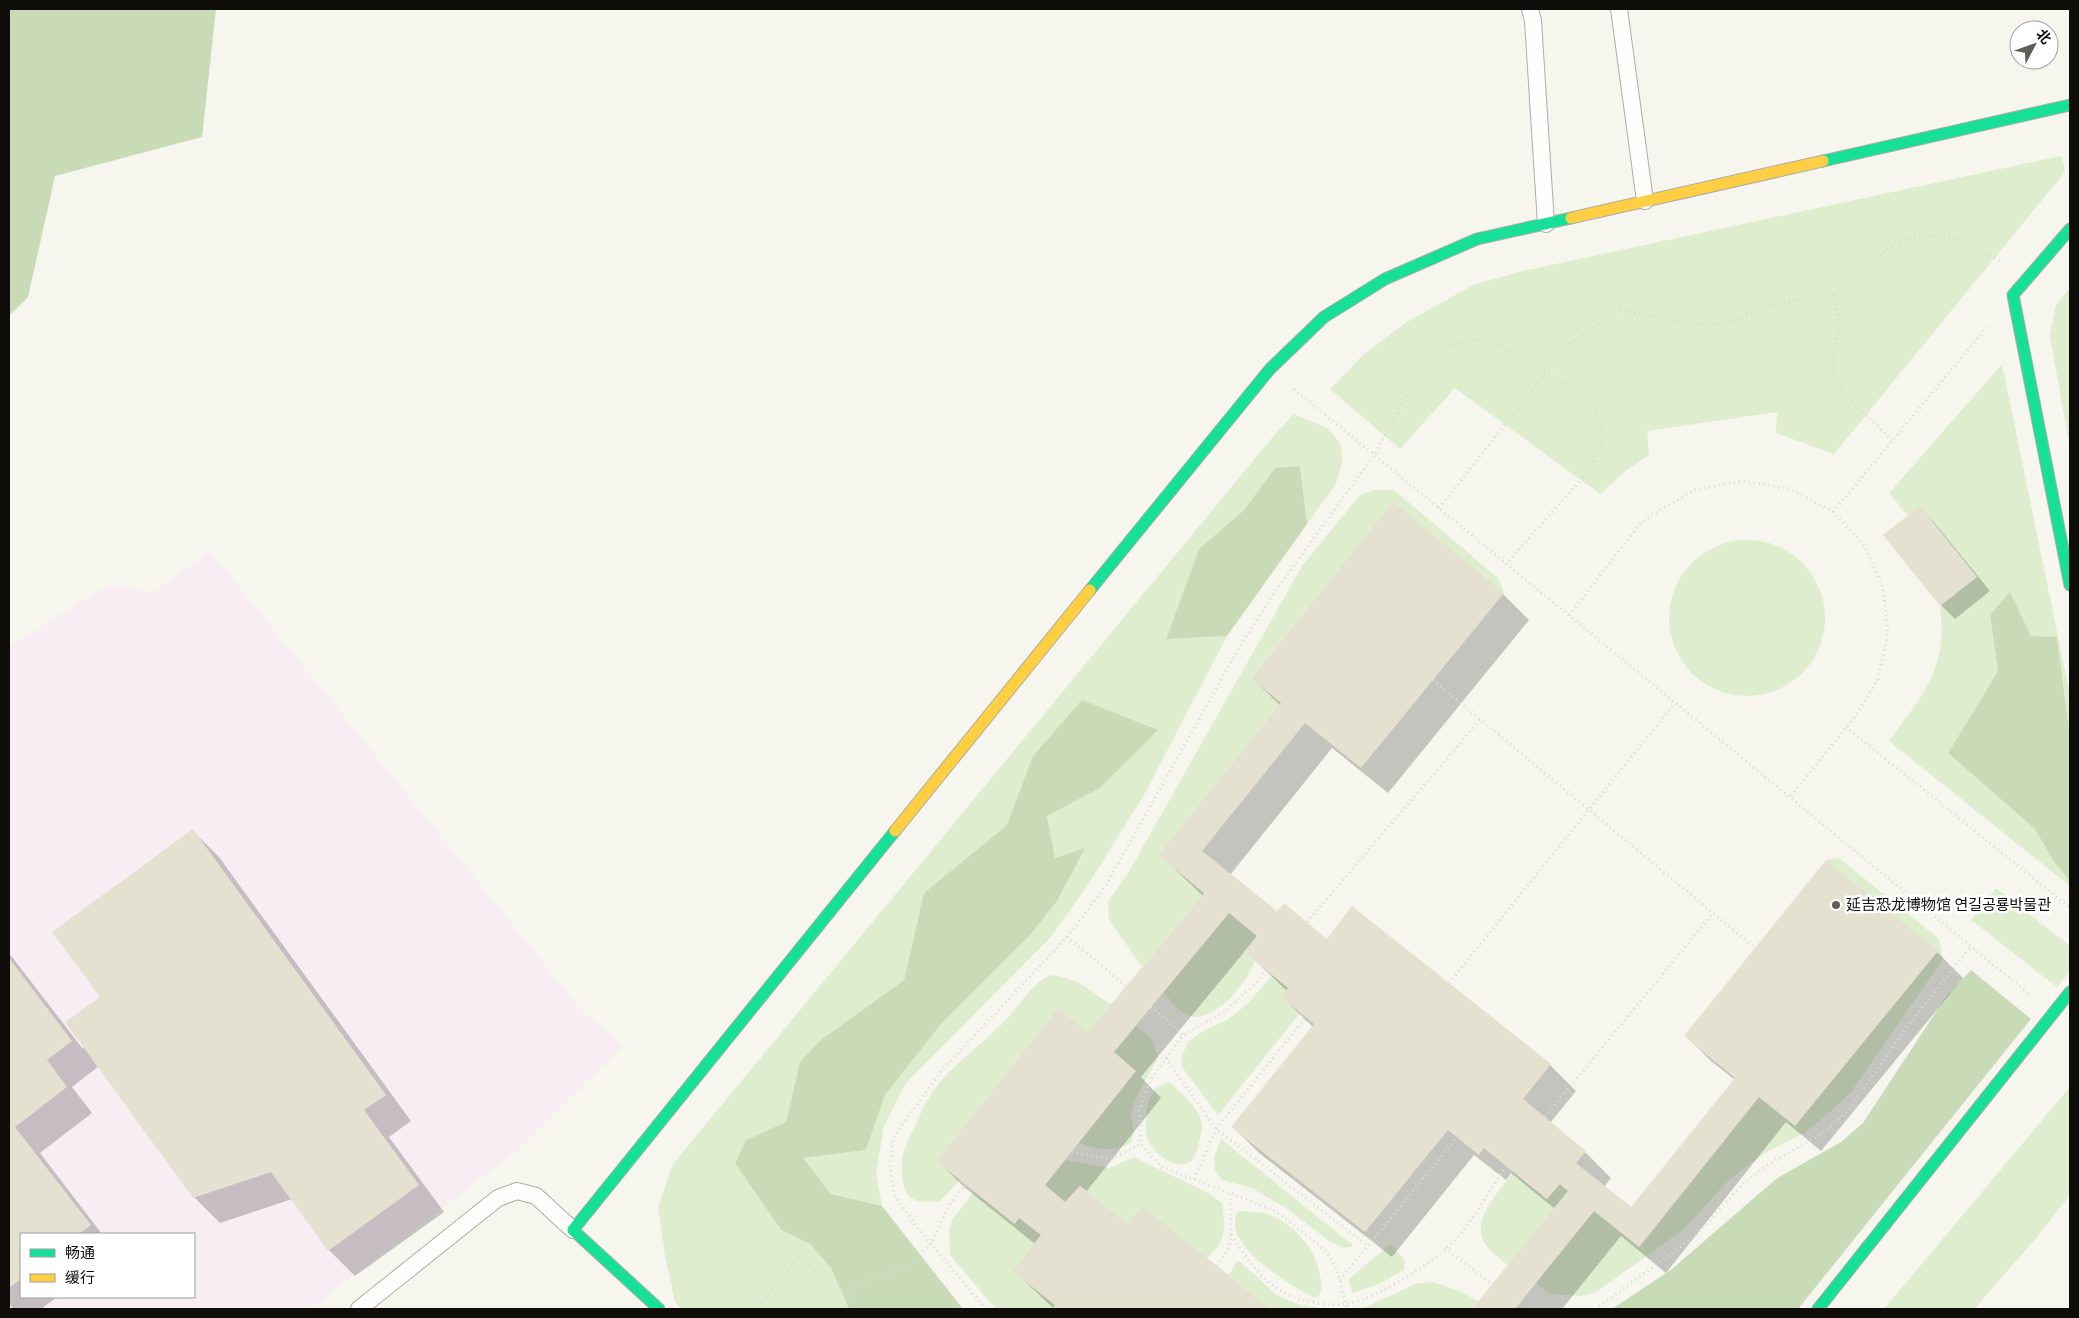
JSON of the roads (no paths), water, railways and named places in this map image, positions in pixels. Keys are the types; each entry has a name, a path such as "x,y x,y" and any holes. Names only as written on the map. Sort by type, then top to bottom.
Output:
{"street":[{"path":"659,1309 573,1230 1270,369 1324,317 1385,279 1477,239 2070,105"},
{"path":"2070,229 2013,295 2070,585"},
{"path":"1818,1309 2070,992"}],"lane":[{"path":"1530,9 1533,21 1546,224"},
{"path":"1620,11 1645,201"},
{"path":"359,1309 498,1198 517,1191 536,1196 573,1230"}],"place":[{"name":"延吉恐龙博物馆 연길공룡박물관","path":"1836,905"}]}
